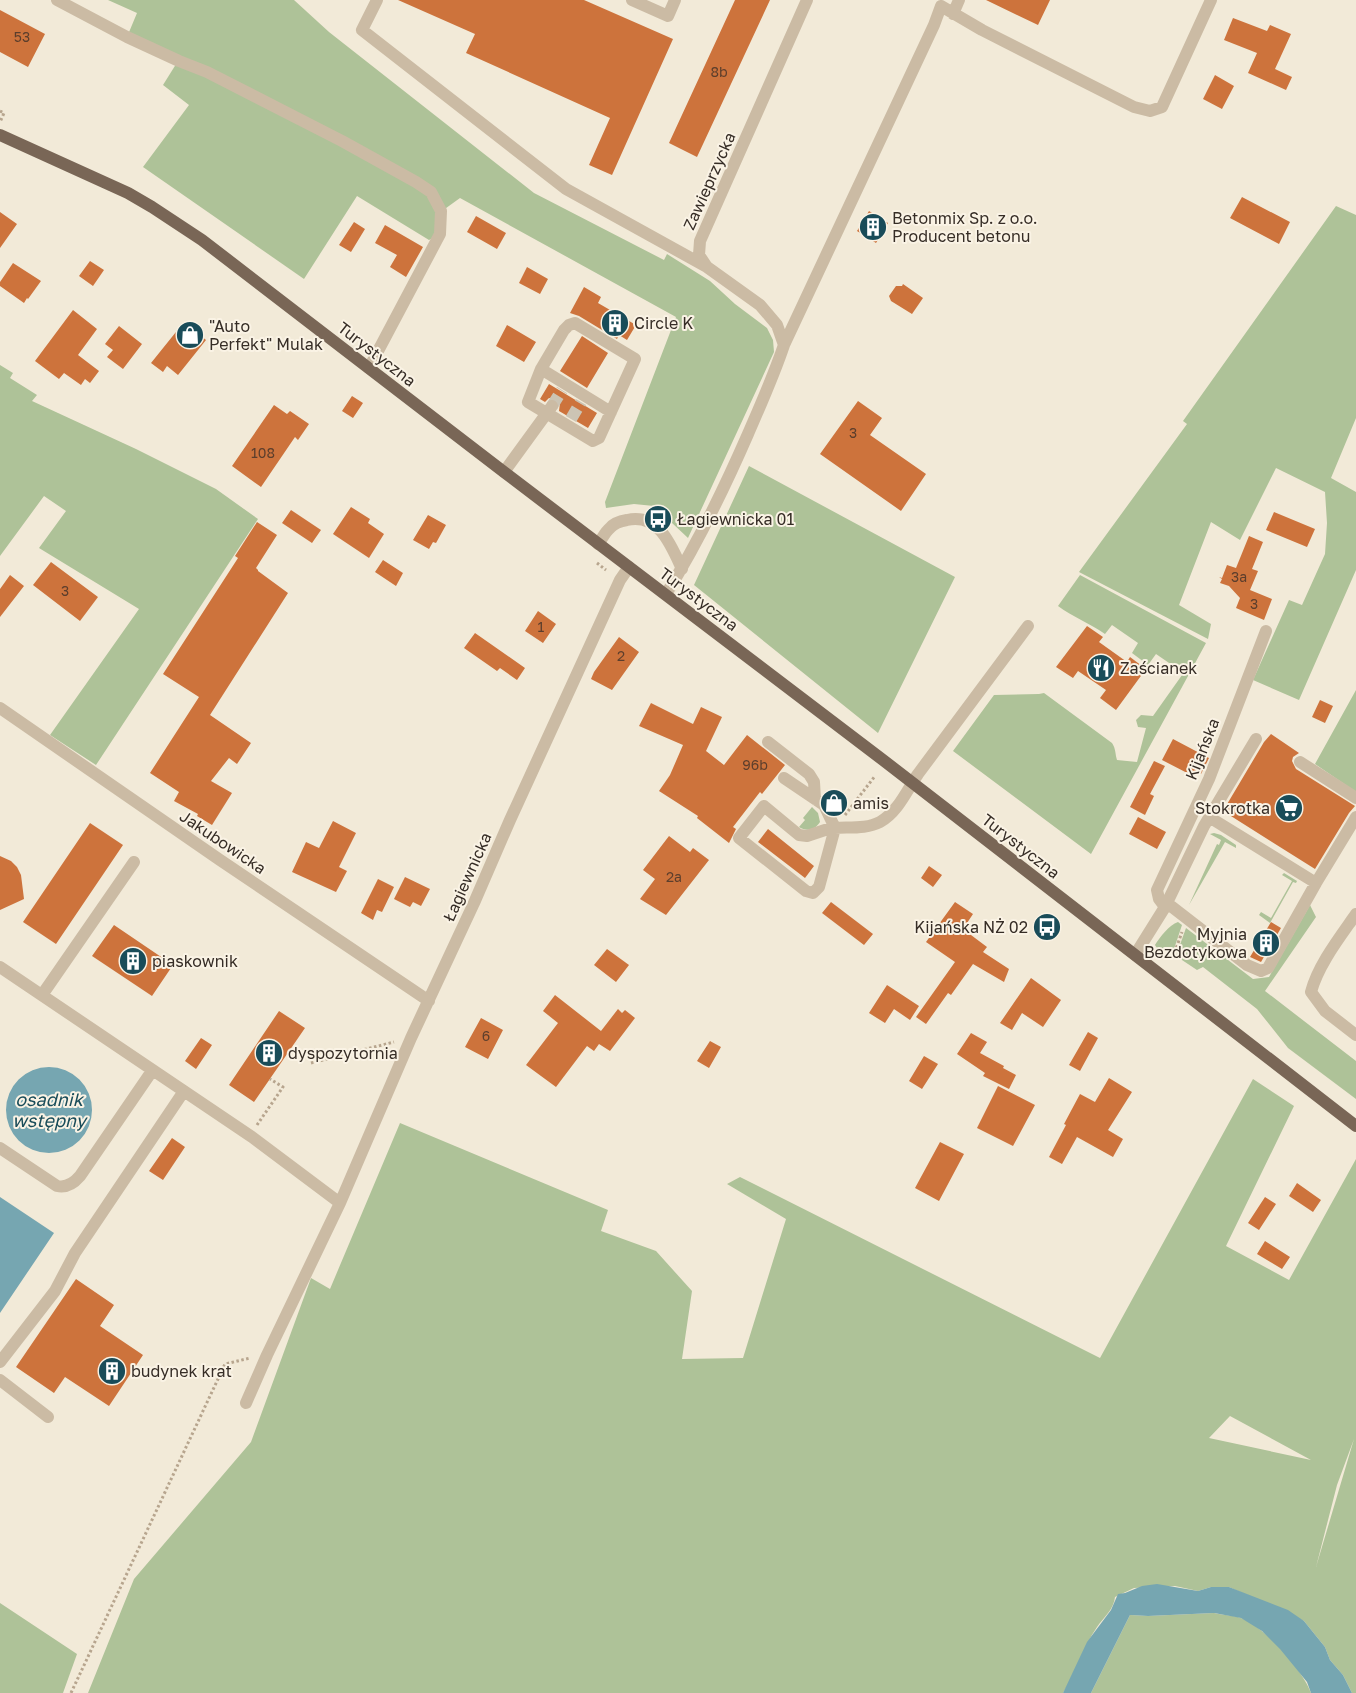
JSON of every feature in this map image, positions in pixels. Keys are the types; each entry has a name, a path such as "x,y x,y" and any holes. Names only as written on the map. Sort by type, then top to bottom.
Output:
{"main road":[{"name":"Turystyczna","path":"0,135 98,179 152,207 227,258 1356,1126"}],"street":[{"path":"57,0 127,38 208,72 342,141 431,192 442,211 440,234 369,368"},
{"path":"376,0 362,30 566,189 706,267 760,305 777,326 784,345"},
{"path":"632,0 668,16 675,0"},
{"name":"Zawieprzycka","path":"706,267 700,255 700,241 807,0"},
{"path":"953,14 959,0"},
{"path":"666,594 682,569 724,488 777,367 784,345 934,25 941,6 982,30 1134,107 1150,111 1162,107 1210,0"},
{"path":"575,323 635,358 599,438 593,441 550,410 528,402 541,369 564,330 569,325 575,323"},
{"path":"541,369 583,399 611,412"},
{"path":"504,472 550,410"},
{"path":"598,544 610,527 621,521 638,518 654,524 663,532 671,543 682,569"},
{"name":"Łagiewnicka","path":"246,1403 340,1203 411,1038 620,580 630,567"},
{"path":"784,778 824,805 835,828 819,887 813,893 806,891 738,838 764,806 799,834 807,836 835,828 866,826 881,822 894,811 912,783 1028,626"},
{"name":"Kijańska","path":"1166,905 1159,899 1157,890 1209,779 1266,631"},
{"name":"Jakubowicka","path":"0,708 429,1002"},
{"path":"1135,956 1166,905 1209,817 1256,739"},
{"path":"768,742 808,774 814,782 815,799"},
{"path":"1300,762 1356,798"},
{"path":"1209,817 1316,883"},
{"path":"1166,905 1188,919 1247,965 1261,971 1268,968 1356,817"},
{"path":"42,995 134,862"},
{"path":"1356,914 1314,981 1311,992 1325,1011 1356,1035"},
{"path":"0,967 152,1071 252,1136 340,1203"},
{"path":"0,1148 57,1186 62,1187 71,1184 80,1176 152,1071"},
{"path":"0,1362 55,1291 75,1253 184,1091"},
{"path":"0,1380 48,1416"}],"path":[{"path":"0,111 4,113 0,123"},
{"path":"592,558 606,570"},
{"path":"835,828 875,776"},
{"path":"1173,957 1188,919"},
{"path":"312,1063 411,1038"},
{"path":"71,1693 225,1364 267,1355"}],"green space":[{"path":"108,0 294,0 329,32 534,193 664,260 667,254 710,281 735,304 767,328 773,340 774,352 688,538 654,506 634,504 606,508 605,502 676,317 460,198 442,211 440,234 429,240 357,196 304,279 143,167 189,105 163,85 178,61 127,37 137,13"},
{"path":"1336,206 1356,215 1356,418 1331,478 1356,492 1356,570 1299,700 1253,680 1289,600 1302,605 1325,554 1327,523 1325,492 1276,468 1240,540 1211,522 1179,605 1211,624 1208,639 1079,572 1187,424 1183,421"},
{"path":"0,365 13,373 10,378 37,395 32,401 136,449 216,489 258,519 96,765 50,735 139,609 39,548 66,511 44,496 0,556"},
{"path":"749,466 955,577 878,733 694,585"},
{"path":"1080,575 1206,643 1091,854 953,751 994,695 1044,693 1112,743 1117,760 1137,762 1146,728 1138,727 1136,720 1141,715 1153,716 1187,668 1172,665 1156,654 1148,665 1132,653 1138,643 1112,625 1105,634 1058,606"},
{"path":"1356,690 1356,792 1315,764"},
{"path":"812,807 818,813 820,822 811,829 799,827 805,820 803,818"},
{"path":"1210,834 1221,835 1236,845 1236,848 1225,842 1189,905 1217,844 1219,845 1221,840"},
{"path":"1284,873 1297,881 1296,883 1293,882 1270,923 1259,915 1261,912 1271,918 1292,881 1282,875"},
{"path":"1310,905 1316,917 1265,991 1356,1061 1356,1099 1288,1048 1257,1009 1203,967 1197,970 1176,956 1186,928 1253,979 1269,977"},
{"path":"1178,922 1182,925 1172,955 1157,948 1155,945 1168,928"},
{"path":"1253,1079 1294,1106 1226,1246 1289,1280 1356,1159 1356,1693 1352,1693 1343,1675 1330,1660 1325,1647 1304,1621 1229,1587 1211,1587 1198,1591 1175,1586 1134,1588 1115,1597 1111,1609 1097,1627 1063,1693 88,1693 134,1579 251,1442 311,1278 330,1289 400,1123 608,1210 601,1231 656,1251 692,1291 682,1359 743,1358 786,1219 727,1184 740,1177 1100,1358","holes":["1230,1416 1311,1460 1209,1438","1354,1439 1316,1567 1337,1485"]},
{"path":"0,1603 77,1654 63,1693 0,1693"},
{"path":"1214,1613 1241,1618 1261,1630 1282,1650 1300,1672 1311,1693 1091,1693 1130,1615"}],"water":[{"name":"osadnik wstępny","path":"41,1067 57,1067 66,1070 80,1079 89,1093 92,1110 89,1127 80,1141 66,1150 57,1153 41,1153 25,1146 13,1134 6,1118 6,1102 13,1086 25,1074"},
{"path":"0,1197 54,1233 0,1313"},
{"path":"1157,1584 1198,1591 1211,1587 1229,1587 1288,1610 1304,1621 1325,1647 1330,1660 1343,1675 1352,1693 1311,1693 1307,1682 1280,1649 1262,1631 1241,1618 1214,1613 1130,1615 1091,1693 1063,1693 1087,1642 1111,1610 1118,1594 1142,1586"}],"building":[{"path":"398,0 584,0 673,39 612,175 589,165 610,118 466,53 475,34"},
{"path":"735,0 770,0 697,157 669,143"},
{"path":"986,0 1050,0 1038,25"},
{"path":"0,10 45,34 28,67 0,52"},
{"path":"1233,18 1267,31 1270,25 1291,34 1275,69 1292,77 1286,90 1248,73 1257,53 1224,40"},
{"path":"1215,75 1234,86 1222,109 1203,99"},
{"path":"1242,197 1290,222 1279,244 1230,218"},
{"name":"Betonmix Sp. z o.o. Producent betonu","path":"869,211 888,223 876,243 857,231"},
{"path":"0,212 17,224 0,248"},
{"path":"476,216 506,233 497,249 467,232"},
{"path":"354,222 365,229 351,252 339,245"},
{"path":"385,225 423,247 406,277 390,267 397,255 375,243"},
{"path":"90,261 104,270 93,286 79,276"},
{"path":"13,263 41,281 24,303 0,286 0,282"},
{"path":"527,267 548,279 540,294 519,283"},
{"path":"903,284 923,298 912,314 891,301 889,296 896,286 902,286"},
{"path":"584,287 601,297 598,303 636,325 627,340 619,335 617,339 579,316 570,313"},
{"path":"73,310 97,329 78,355 99,371 90,383 85,379 81,385 64,373 59,379 35,361"},
{"path":"184,322 206,340 178,375 167,366 163,372 151,363"},
{"path":"507,325 536,342 524,362 496,346"},
{"path":"119,326 142,344 123,369 107,357 113,350 105,344"},
{"name":"Circle K","path":"582,336 608,353 587,388 560,371"},
{"path":"549,384 597,413 588,428 559,411 560,403 556,399 549,398 545,402 540,399"},
{"path":"352,396 363,403 353,418 342,411"},
{"path":"858,401 882,418 870,435 926,474 901,511 820,454"},
{"path":"274,405 287,414 290,411 309,424 298,440 295,437 261,487 232,466"},
{"path":"351,507 370,519 368,523 384,534 369,558 333,534"},
{"path":"291,510 321,530 312,543 282,523"},
{"path":"1274,512 1315,529 1307,547 1266,530"},
{"path":"428,515 446,525 436,543 433,542 429,549 413,540"},
{"path":"257,522 277,535 256,568 288,593 210,715 251,743 237,764 229,758 211,781 232,793 212,825 197,816 198,814 174,801 179,792 150,773 199,697 163,674 238,558 235,556"},
{"path":"1249,536 1263,542 1252,569 1258,571 1250,590 1272,599 1264,620 1236,608 1240,598 1229,586 1220,583 1222,579 1219,577 1222,578 1227,565 1236,568"},
{"path":"383,560 403,573 396,586 375,572"},
{"path":"51,562 98,597 80,621 33,585"},
{"path":"10,575 24,586 0,617 0,589"},
{"path":"538,611 556,624 543,643 525,631"},
{"name":"Zaścianek","path":"1087,626 1103,637 1099,642 1127,662 1130,657 1146,669 1116,710 1100,698 1106,690 1078,671 1073,678 1056,667"},
{"path":"475,633 525,668 517,680 500,668 497,671 464,648"},
{"path":"619,637 639,652 612,690 591,679"},
{"path":"1320,700 1333,706 1325,723 1312,717"},
{"path":"651,703 693,724 701,707 722,717 706,751 724,765 747,735 785,765 762,794 760,792 733,827 736,829 729,843 697,818 698,816 659,791 670,775 683,745 639,726"},
{"name":"Stokrotka","path":"1271,734 1299,753 1293,757 1292,761 1296,769 1355,806 1315,869 1223,811 1264,742"},
{"path":"1173,739 1209,758 1201,774 1198,773 1195,777 1162,760"},
{"path":"1154,761 1165,766 1150,794 1154,796 1145,815 1130,807"},
{"path":"1138,817 1166,832 1157,849 1129,834"},
{"path":"333,821 356,833 339,867 347,871 336,892 292,872 306,842 319,848"},
{"path":"90,823 123,845 56,944 23,922"},
{"path":"768,829 814,866 805,878 758,842"},
{"path":"669,836 690,852 693,848 709,860 666,915 640,899 655,879 643,870"},
{"path":"0,856 11,861 17,867 21,875 24,899 0,910"},
{"path":"929,866 942,875 933,887 921,878"},
{"path":"405,877 430,889 421,906 413,902 410,907 394,899"},
{"path":"378,879 394,887 382,912 377,910 373,920 361,913"},
{"path":"831,902 873,934 864,945 822,913"},
{"path":"955,902 973,914 963,929 987,947 983,952 1009,969 1004,982 973,964 951,995 948,993 926,1024 916,1017 955,962 926,942"},
{"name":"Myjnia Bezdotykowa","path":"1271,922 1281,928 1261,962 1250,957"},
{"name":"piaskownik","path":"114,925 173,965 152,996 92,956"},
{"path":"607,949 629,965 616,982 594,965"},
{"path":"1031,978 1061,1000 1043,1027 1022,1013 1012,1030 1000,1023"},
{"path":"887,985 919,1006 910,1020 894,1009 885,1023 869,1013"},
{"path":"555,995 601,1031 618,1009 622,1013 625,1010 635,1018 610,1051 599,1044 594,1051 587,1046 556,1087 526,1065 558,1023 543,1011"},
{"name":"dyspozytornia","path":"279,1011 305,1028 254,1102 229,1085"},
{"path":"481,1018 503,1030 488,1059 465,1047"},
{"path":"1088,1032 1098,1038 1080,1071 1069,1065"},
{"path":"971,1033 987,1042 980,1053 1016,1075 1009,1089 983,1076 985,1073 957,1054"},
{"path":"201,1038 212,1045 196,1069 185,1061"},
{"path":"710,1041 721,1047 709,1068 697,1061"},
{"path":"924,1056 938,1064 922,1089 909,1081"},
{"path":"1109,1078 1132,1092 1108,1130 1123,1139 1113,1157 1077,1137 1062,1164 1049,1157 1080,1094 1095,1102"},
{"path":"998,1086 1035,1105 1013,1146 977,1128"},
{"path":"172,1138 185,1147 163,1180 149,1171"},
{"path":"940,1142 964,1154 939,1201 915,1188"},
{"path":"1297,1183 1321,1200 1313,1212 1289,1196"},
{"path":"1265,1197 1276,1204 1259,1230 1248,1223"},
{"path":"1265,1241 1290,1257 1282,1269 1257,1254"},
{"path":"76,1279 114,1305 100,1326 143,1355 109,1406 65,1377 54,1393 16,1367"}],"tunnel":[{"path":"552,406 562,390"},
{"path":"571,419 581,402"}],"place":[{"name":"Betonmix Sp. z o.o. Producent betonu","path":"873,227"},
{"name":"Circle K","path":"615,323"},
{"name":"\"Auto Perfekt\" Mulak","path":"190,335"},
{"name":"Łagiewnicka 01","path":"658,519"},
{"name":"Zaścianek","path":"1101,668"},
{"name":"amis","path":"834,803"},
{"name":"Stokrotka","path":"1289,808"},
{"name":"Kijańska NŻ 02","path":"1047,927"},
{"name":"Myjnia Bezdotykowa","path":"1266,943"},
{"name":"piaskownik","path":"133,961"},
{"name":"dyspozytornia","path":"269,1053"},
{"name":"budynek krat","path":"112,1371"}]}
